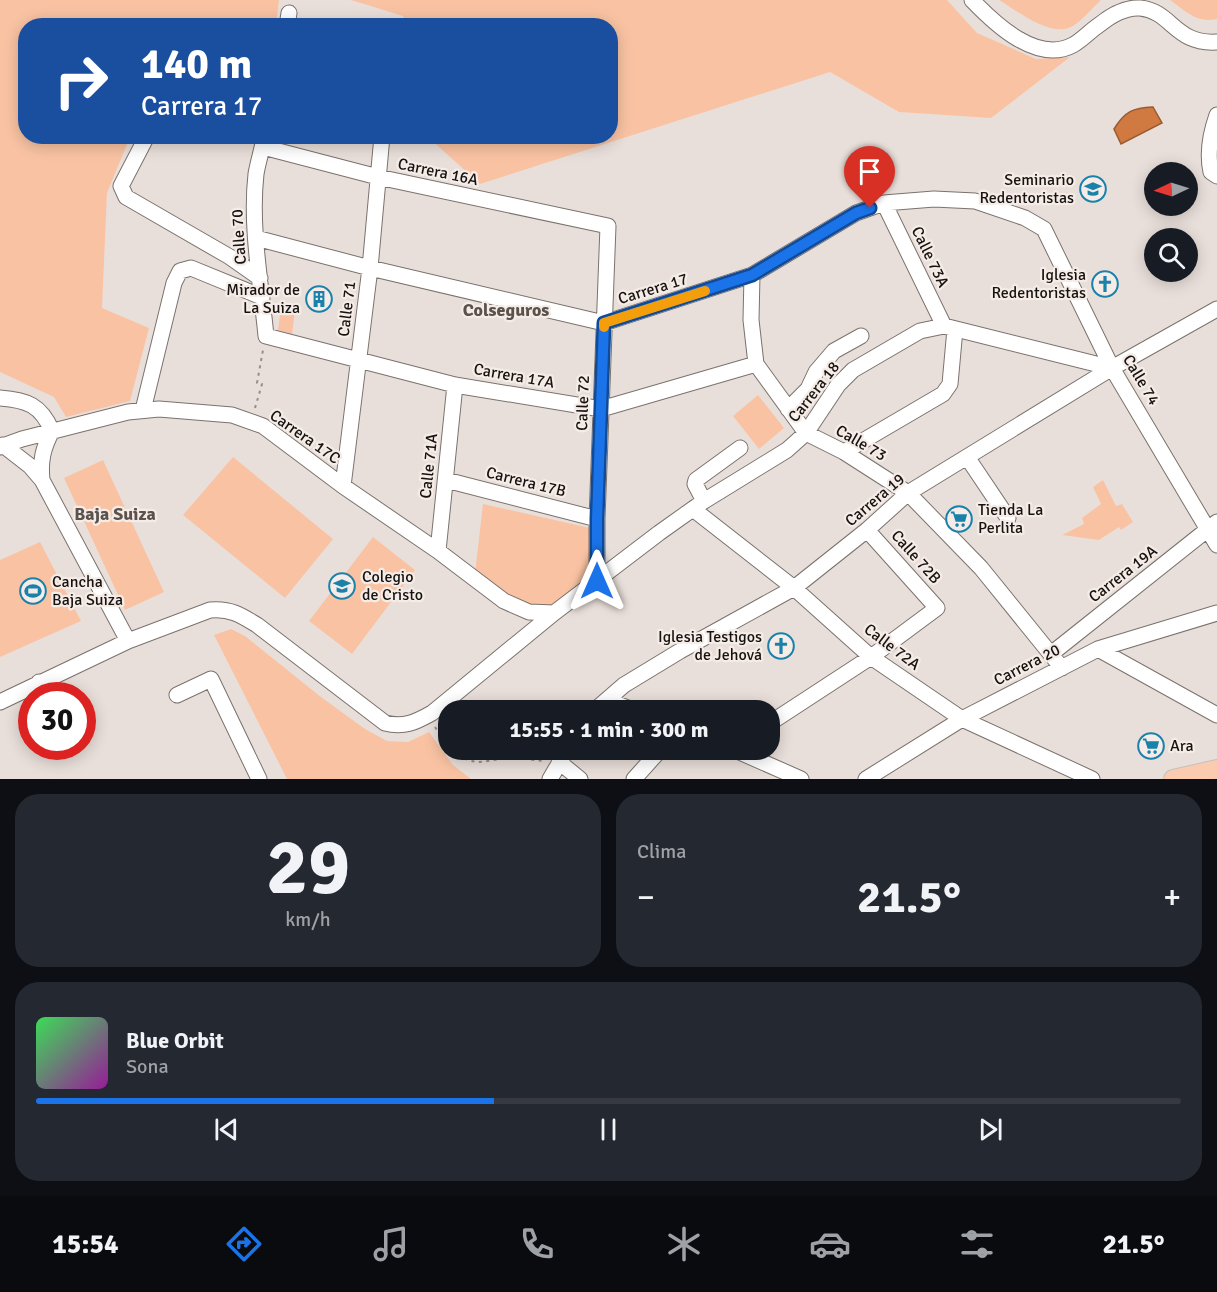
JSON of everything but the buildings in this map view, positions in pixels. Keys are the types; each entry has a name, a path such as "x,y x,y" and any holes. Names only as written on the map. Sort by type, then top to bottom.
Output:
{"main road":[{"path":"1173,779 1217,769"}],"street":[{"path":"972,0 987,16 1013,35 1031,47 1043,50 1072,45 1116,14 1136,8 1149,9 1165,19 1183,36 1199,42 1217,42"},
{"path":"1217,115 1212,128 1209,165 1211,172 1217,176"},
{"path":"143,144 121,186 126,197 230,257 260,278"},
{"name":"Calle 70","path":"263,144 256,172 255,202 256,238 266,336"},
{"name":"Carrera 16A","path":"271,144 378,177 608,226"},
{"name":"Calle 71","path":"343,486 370,268 381,144"},
{"name":"Carrera 17","path":"256,238 370,268 604,323 752,275 856,213 884,203 934,199 975,201 1025,218 1044,229"},
{"name":"Calle 73A","path":"884,203 949,328"},
{"name":"Calle 72","path":"597,581 597,519 608,226"},
{"name":"Calle 74","path":"1044,229 1112,368 1213,525 1217,545"},
{"path":"143,410 174,283 180,271 191,268 262,297"},
{"name":"Calle 73","path":"752,275 751,320 756,364 806,433 844,452 909,493 981,568 1062,668"},
{"name":"Carrera 19","path":"607,700 624,685 680,651 794,588 909,493 1112,368 1217,309"},
{"path":"844,452 943,394 950,384 949,328 1112,368"},
{"name":"Carrera 18","path":"55,682 128,641 210,610 223,609 234,611 257,625 385,723 397,726 411,724 430,714 554,613 699,505 787,450 806,433 838,385 853,370 920,332 949,328"},
{"name":"Carrera 17A","path":"266,336 455,385 601,409 756,364"},
{"path":"788,409 808,389 816,372 834,351 861,336"},
{"name":"Calle 71A","path":"438,551 455,385"},
{"path":"0,398 25,402 39,410 47,420 52,431 44,446 40,463 42,480"},
{"name":"Carrera 17C","path":"2,446 128,412 159,409 232,415 263,426 504,601 529,612 554,613"},
{"path":"2,446 30,466 42,480 128,641"},
{"path":"699,505 696,480 740,448"},
{"path":"967,457 1008,518"},
{"name":"Carrera 17B","path":"446,480 597,519"},
{"name":"Calle 72A","path":"699,505 871,657 962,719 1092,779"},
{"name":"Carrera 19A","path":"1051,654 1213,525"},
{"name":"Calle 72B","path":"867,530 937,608 871,657"},
{"path":"522,640 523,610"},
{"name":"Carrera 20","path":"866,779 962,719 1098,650 1217,613"},
{"path":"1098,650 1217,715"},
{"path":"780,716 871,657"},
{"path":"177,695 211,679 259,779"},
{"name":"Carrera 18","path":"0,702 18,697"},
{"path":"550,779 561,760"},
{"path":"566,760 580,779"},
{"path":"634,779 651,760"},
{"path":"758,760 801,779"}],"path":[{"path":"252,422 262,384 257,383 266,336"},
{"path":"430,714 438,729"},
{"path":"470,760 482,763 497,760"}],"shaded area":[{"path":"0,0 279,0 277,18 18,18 18,144 127,144 107,193 102,308 149,328 130,401 66,417 54,397 0,372"},
{"path":"351,0 947,0 977,33 1036,59 1070,57 991,118 899,112 830,72 618,140 618,18 403,18"},
{"path":"999,0 1101,0 1073,26 1055,29 1035,22"},
{"path":"1170,0 1217,0 1217,19 1198,18"},
{"path":"1153,107 1162,123 1121,144 1114,129 1122,118 1140,108"},
{"path":"436,144 605,144 480,184"},
{"path":"281,308 295,311 292,334 278,330"},
{"path":"758,395 784,428 759,449 733,416"},
{"path":"233,457 333,539 285,598 183,515"},
{"path":"103,460 164,592 125,610 64,478"},
{"path":"1103,480 1116,506 1122,504 1133,522 1121,530 1119,527 1099,540 1062,535 1084,524 1082,518 1101,504 1093,487"},
{"path":"483,504 590,528 589,576 573,592 545,607 520,602 492,585 475,573"},
{"path":"373,537 415,570 352,654 309,621"},
{"name":"Cancha Baja Suiza","path":"40,542 81,621 0,657 0,560"},
{"path":"231,629 245,636 321,697 365,729 387,741 408,742 429,732 438,744 438,760 449,760 471,779 287,779 214,635"}],"slow traffic":[{"path":"604,327 604,323 705,291"}],"place":[{"name":"Seminario Redentoristas","path":"1093,189"},
{"name":"Iglesia Redentoristas","path":"1105,284"},
{"name":"Mirador de La Suiza","path":"319,299"},
{"name":"Tienda La Perlita","path":"959,519"},
{"name":"Colegio de Cristo","path":"342,586"},
{"name":"Cancha Baja Suiza","path":"33,591"},
{"name":"Iglesia Testigos de Jehová","path":"781,646"},
{"name":"Ara","path":"1151,746"}],"district":[{"name":"Colseguros","path":"506,310"},
{"name":"Baja Suiza","path":"115,514"}],"route":[{"path":"597,581 604,323 752,275 856,213 870,208"}]}
